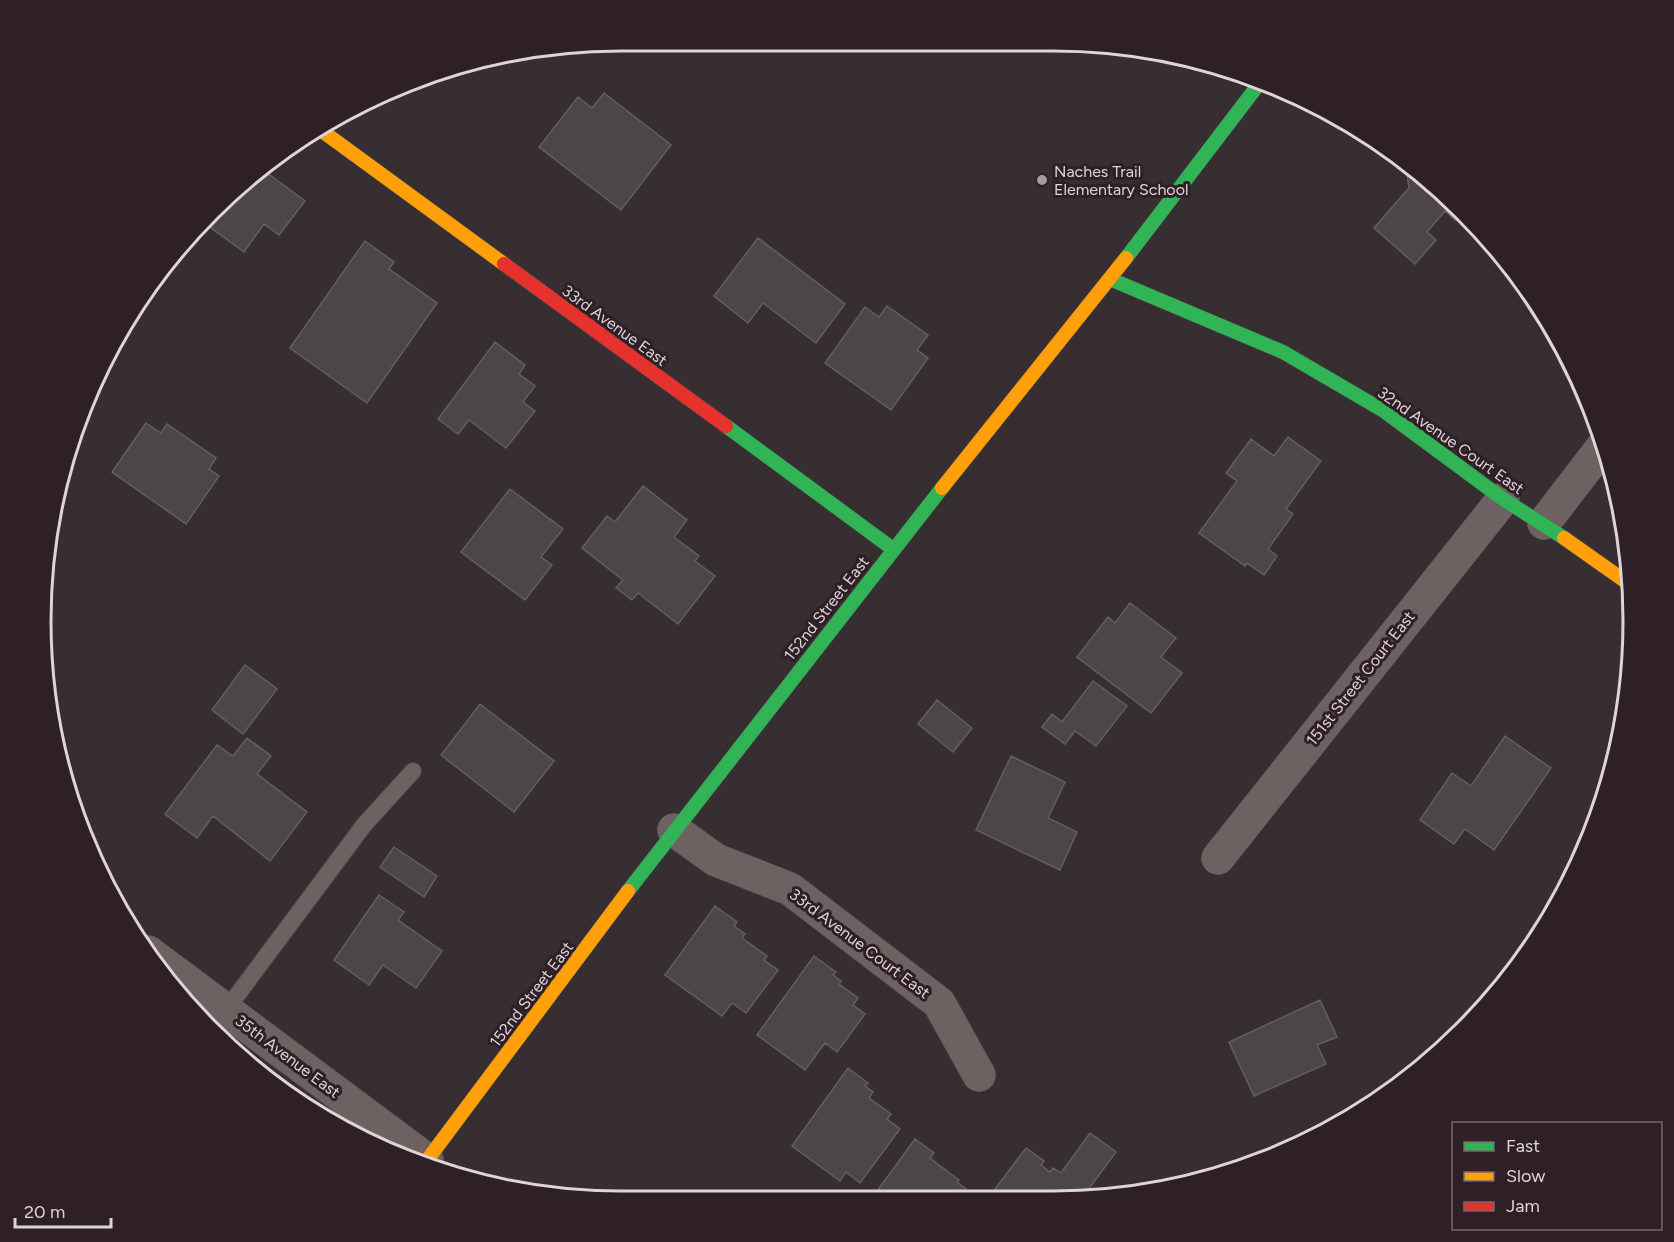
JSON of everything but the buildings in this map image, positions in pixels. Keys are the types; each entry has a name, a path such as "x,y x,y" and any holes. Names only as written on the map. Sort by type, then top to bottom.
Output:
{"main road":[{"name":"152nd Street East","path":"429,1158 674,830 892,549 1110,279 1256,88"},
{"name":"33rd Avenue East","path":"326,134 892,549"},
{"name":"32nd Avenue Court East","path":"1110,279 1283,352 1384,411 1503,499 1544,523 1621,578"}],"street":[{"path":"1544,523 1598,453"},
{"name":"151st Street Court East","path":"1218,858 1503,499"},
{"name":"33rd Avenue Court East","path":"674,830 716,860 790,889 939,1003 979,1075"},
{"name":"35th Avenue East","path":"169,968 412,1151"}],"lane":[{"path":"226,1010 364,825 412,771"}],"traffic: fast":[{"path":"1126,258 1256,88"},
{"path":"1110,279 1283,352 1384,411 1503,499 1564,538"},
{"path":"726,426 893,549"},
{"path":"628,891 942,488"}],"traffic: slow":[{"path":"326,134 504,264"},
{"path":"942,488 1126,258"},
{"path":"1564,538 1621,579"},
{"path":"429,1158 628,891"}],"traffic: jam":[{"path":"504,264 726,426"}],"place":[{"name":"Naches Trail Elementary School","path":"1042,180"}]}
